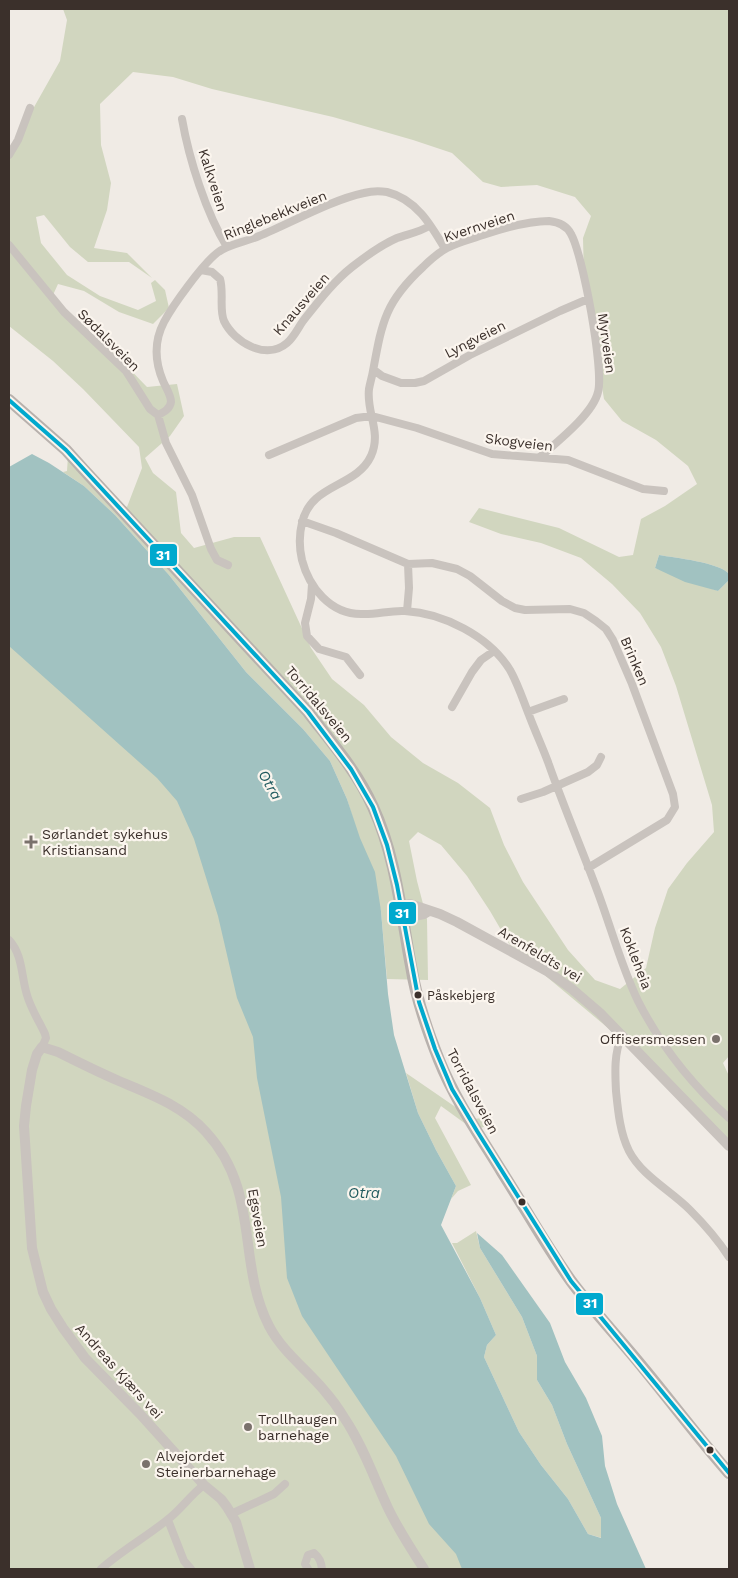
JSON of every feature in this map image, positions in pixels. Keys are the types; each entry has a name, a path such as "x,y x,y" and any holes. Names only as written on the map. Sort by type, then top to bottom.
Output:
{"main road":[{"name":"Torridalsveien","path":"9,400 66,450 308,712 332,741 365,791 373,807 390,857 402,912 412,976 428,1033 449,1083 476,1131 570,1279 644,1368 709,1451 729,1473"}],"street":[{"path":"9,155 18,140 30,108"},
{"name":"Kalkveien","path":"182,119 200,187 212,218 227,247"},
{"name":"Ringlebekkveien","path":"158,415 168,409 171,401 157,362 160,333 165,321 201,270 216,254 227,247 258,236 332,204 360,194 372,192 389,193 411,203 419,211 445,249"},
{"name":"Kvernveien","path":"372,416 369,394 379,337 391,304 405,284 445,249 469,239 504,229 542,221 555,222 566,228 574,241 583,270 588,299"},
{"name":"Knausveien","path":"201,270 212,272 220,279 223,298 222,316 233,334 243,343 252,347 264,350 276,348 288,342 326,293 352,267 391,241 429,226"},
{"name":"Sødalsveien","path":"9,245 64,312 126,371 150,409 158,415 166,443 192,495 216,560 228,565"},
{"name":"Lyngveien","path":"374,370 382,376 401,383 415,383 560,310 588,299"},
{"name":"Myrveien","path":"540,457 580,420 594,402 598,392 598,360 588,299"},
{"path":"269,455 356,418 372,416"},
{"name":"Skogveien","path":"372,416 417,428 483,452 568,460 643,489 664,491"},
{"name":"Kokleheia","path":"372,416 376,434 374,449 368,462 356,473 317,496 306,511 300,533 300,549 304,569 312,584 328,603 336,608 352,614 407,611 463,627 494,651 511,672 557,785 630,980 649,1020 684,1072 729,1118"},
{"name":"Brinken","path":"302,521 336,533 408,564 432,563 457,569 470,576 502,602 515,608 525,610 563,608 584,613 602,625 613,640 641,708 673,794 675,807 667,820 588,868"},
{"path":"407,611 408,564"},
{"path":"312,584 311,599 305,623 307,636 319,649 346,657 360,676"},
{"path":"452,707 481,660 494,651"},
{"path":"528,712 564,699"},
{"path":"521,799 588,772 598,765 601,757"},
{"name":"Arenfeldts vei","path":"402,912 424,914 429,911 440,914 547,972 580,994 729,1146"},
{"path":"9,940 19,958 26,993 32,1010 45,1034 46,1038 42,1046"},
{"path":"622,1035 616,1050 616,1081 621,1126 629,1152 647,1173 690,1210 729,1256"},
{"name":"Andreas Kjærs vei","path":"42,1046 37,1054 32,1070 24,1126 32,1248 43,1292 63,1328 85,1358 140,1414 204,1485 221,1499 240,1532 250,1569"},
{"name":"Egsveien","path":"42,1046 55,1050 170,1104 189,1116 206,1131 223,1153 235,1175 242,1198 257,1294 269,1326 282,1345 323,1389 345,1419 364,1454 389,1509 424,1569"},
{"path":"231,1514 274,1494 285,1484"},
{"path":"101,1569 123,1551 168,1520 188,1498 204,1485"},
{"path":"168,1520 184,1561 190,1569"},
{"path":"308,1569 305,1564 308,1554 314,1554 318,1556 322,1569"}],"green space":[{"path":"63,9 729,9 729,574 716,566 659,555 655,568 718,591 729,580 729,1056 723,1063 729,1076 729,1140 608,1028 511,947 467,876 441,845 418,832 409,841 427,919 428,980 387,979 381,911 347,799 330,761 303,729 246,672 169,575 115,515 84,486 63,472 67,471 68,456 118,503 127,507 142,468 139,447 53,361 9,326 9,157 20,132 60,61 67,20","holes":["133,72 173,77 212,89 333,117 413,140 452,153 483,182 501,187 537,185 575,197 591,216 583,238 584,278 604,399 622,421 656,440 688,466 697,484 665,506 641,519 633,555 619,557 559,528 479,508 469,522 501,534 541,543 581,558 612,584 640,613 661,647 676,686 712,805 714,832 687,863 668,889 655,928 646,968 620,989 595,980 568,950 523,882 504,845 490,808 458,783 423,763 391,737 364,705 332,679 311,648 260,537 234,537 194,548 181,533 176,492 153,473 145,458 170,436 184,416 177,384 147,387 115,354 79,325 53,295 58,284 84,291 119,312 153,324 169,308 165,290 155,280 151,283 156,301 138,310 100,296 67,275 41,243 36,217 44,215 70,247 88,262 129,262 152,278 127,253 94,248 107,210 111,183 101,145 100,104"]},
{"path":"9,579 194,766 506,1569 9,1569"},
{"path":"406,1073 473,1119 483,1118 487,1126 474,1130 441,1106 435,1118 471,1185 458,1191 451,1199 456,1186 418,1113"},
{"path":"476,1231 480,1248 522,1317 537,1356 537,1380 552,1405 567,1444 601,1518 602,1538 588,1534 568,1499 541,1465 519,1432 484,1357 487,1345 496,1335 480,1298 452,1243 457,1243"}],"water":[{"name":"Otra","path":"32,454 84,486 115,515 169,575 246,672 303,729 330,761 375,872 394,1035 418,1113 456,1186 441,1225 480,1298 496,1335 487,1345 484,1357 519,1432 541,1465 568,1499 588,1534 601,1538 601,1518 567,1444 552,1405 537,1380 537,1356 522,1317 480,1248 477,1233 502,1255 550,1323 565,1362 586,1398 602,1436 605,1466 617,1504 646,1569 462,1569 456,1554 429,1524 396,1456 302,1316 287,1278 281,1197 257,1078 253,1037 237,998 218,916 194,839 177,801 157,778 9,646 9,467"},
{"path":"659,555 716,566 729,574 729,580 718,591 685,582 655,568"}],"transit line":[{"name":"31","path":"9,400 66,450 308,712 351,769 373,807 387,845 397,885 419,1002 435,1049 452,1089 571,1281 729,1473"}],"place":[{"name":"Sørlandet sykehus Kristiansand","path":"31,842"},
{"name":"Påskebjerg","path":"418,995"},
{"name":"Offisersmessen","path":"716,1039"},
{"name":"Trollhaugen barnehage","path":"248,1427"},
{"name":"Alvejordet Steinerbarnehage","path":"146,1464"}]}
